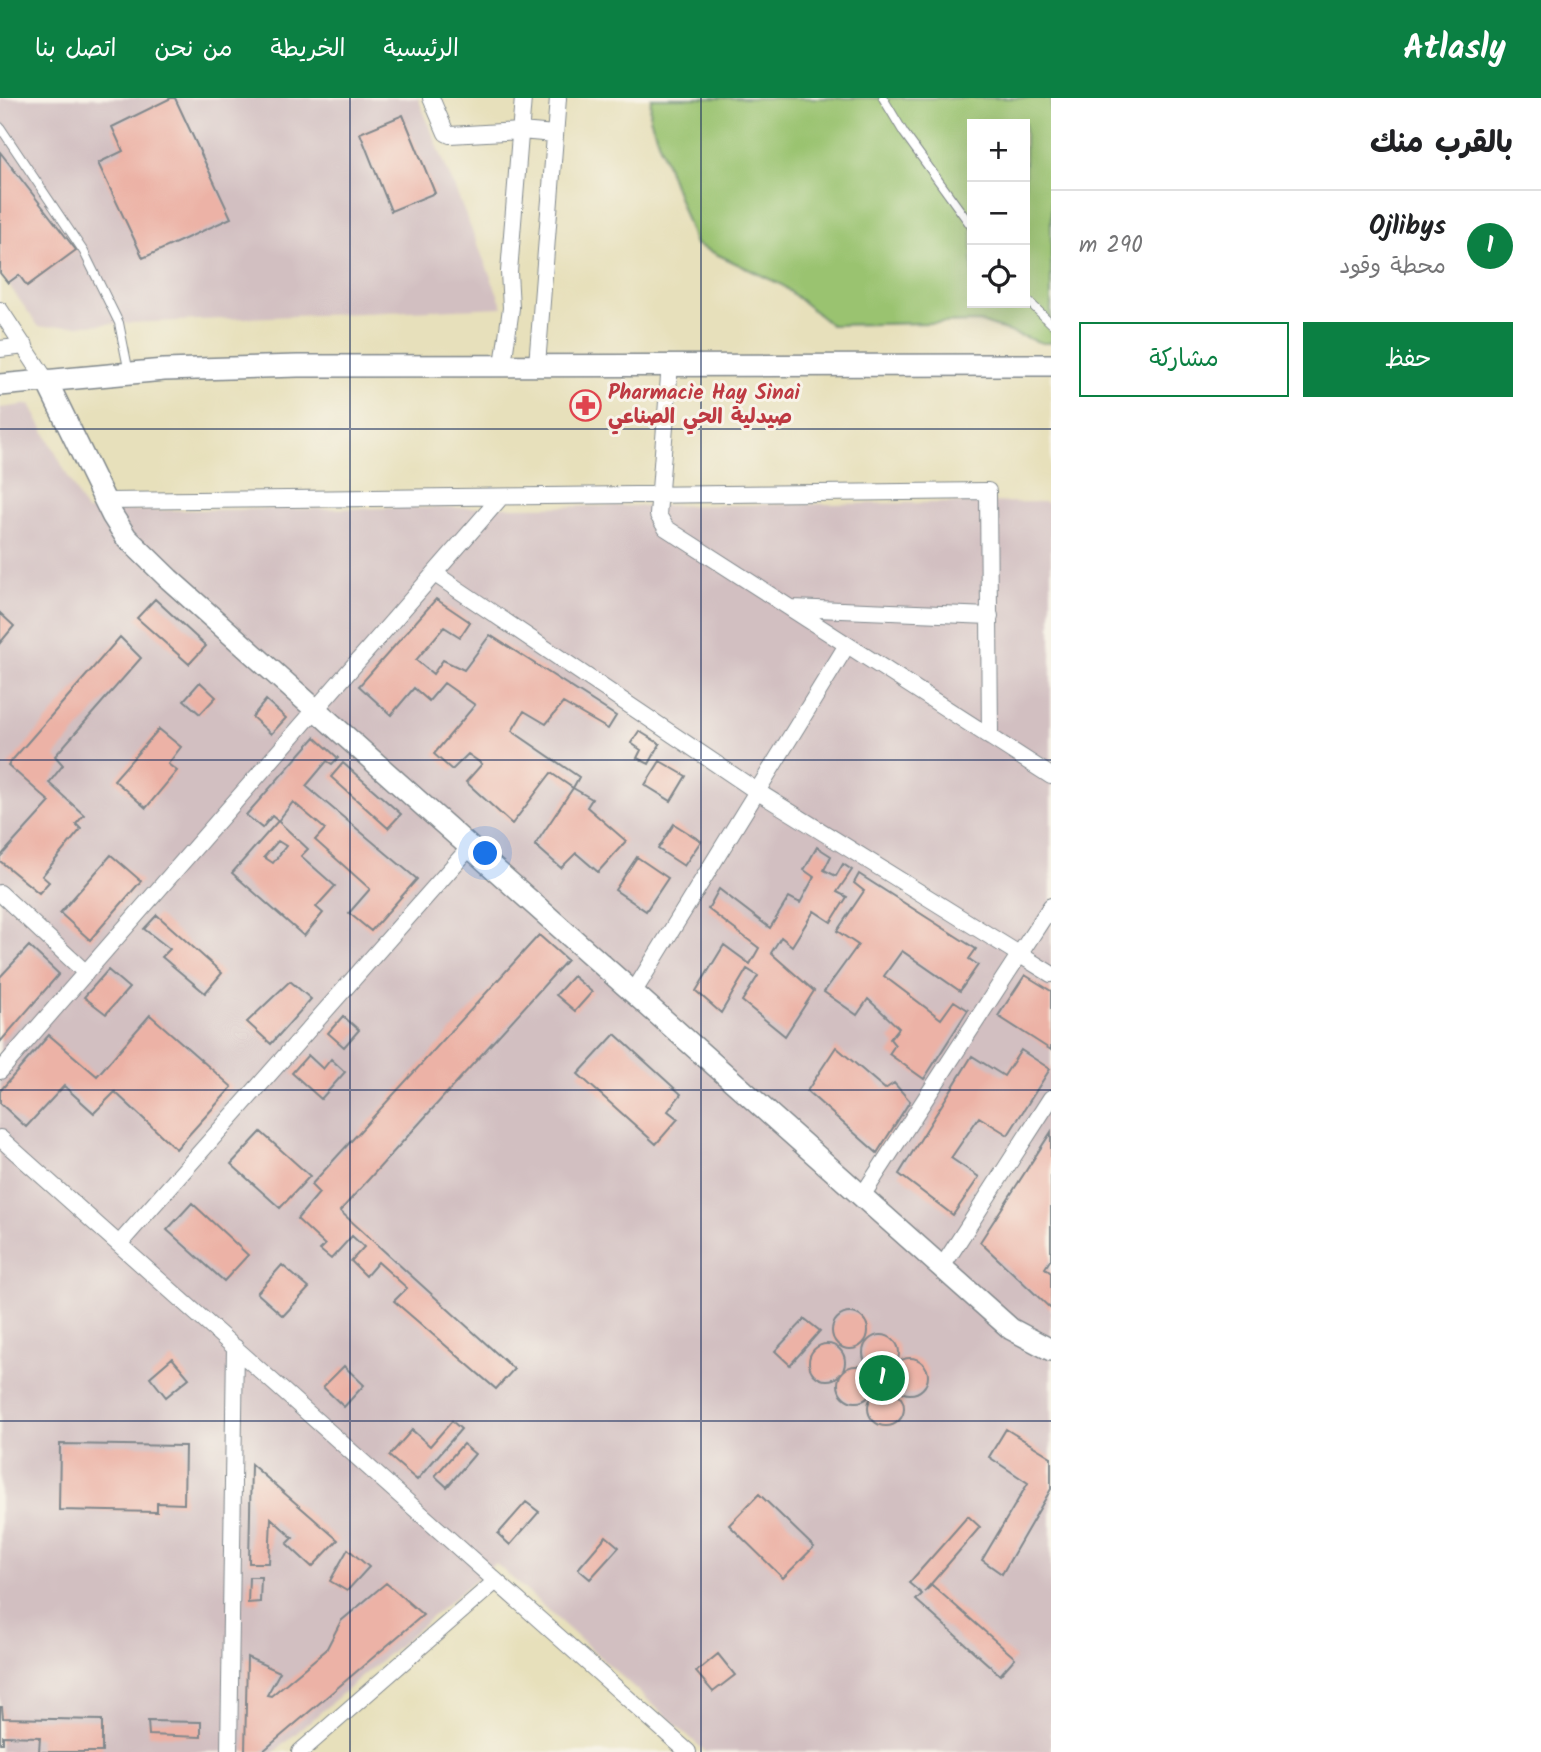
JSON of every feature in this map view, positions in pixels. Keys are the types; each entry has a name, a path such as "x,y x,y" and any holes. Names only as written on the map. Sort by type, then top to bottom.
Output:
{"street":[{"path":"431,98 446,132 450,135 520,131 555,134"},
{"path":"503,365 511,308 509,272 523,98"},
{"path":"537,365 558,98"},
{"path":"0,310 46,380 126,537 169,579 1011,1329 1051,1350"},
{"path":"0,349 25,346"},
{"path":"670,364 658,515 666,528 1051,776"},
{"path":"0,385 129,373 298,366 1051,365"},
{"path":"106,501 988,491 990,737"},
{"path":"0,1071 501,497"},
{"path":"435,574 758,792 1051,974"},
{"path":"789,608 989,616"},
{"path":"633,993 847,645"},
{"path":"119,1244 470,848"},
{"path":"0,893 86,973"},
{"path":"862,1196 1051,906"},
{"path":"942,1268 1051,1098"},
{"path":"0,1138 688,1752"},
{"path":"229,1752 235,1347"},
{"path":"302,1751 496,1581"}],"lane":[{"path":"883,98 904,133 967,220"},
{"path":"0,127 84,252 119,323 129,373"},
{"path":"1030,303 1051,323"}],"shaded area":[{"path":"0,98 418,98 503,307 39,327 0,273"},
{"path":"30,404 86,511 1044,502 1051,505 1051,1752 706,1752 495,1563 274,1752 0,1752 0,408"}],"green space":[{"path":"651,98 1051,98 1051,343 1042,343 981,322 831,325 782,285 695,244 650,118"}],"building":[{"path":"175,98 231,218 143,258 98,163 123,151 112,127"},
{"path":"403,115 435,193 391,211 360,133"},
{"path":"0,152 76,250 27,286 19,275 8,283 0,273"},
{"path":"155,599 206,646 189,664 137,618"},
{"path":"436,599 470,622 460,637 444,627 416,660 433,674 443,660 464,670 490,635 616,716 608,729 563,703 546,724 524,711 512,731 579,777 573,788 551,773 512,824 466,782 482,764 468,754 452,770 434,754 475,705 444,683 429,701 414,688 391,715 359,686"},
{"path":"0,613 14,626 0,643"},
{"path":"120,637 141,658 55,756 63,765 49,783 84,815 76,824 81,829 42,876 49,882 39,893 0,861 0,857 50,802 8,765"},
{"path":"200,682 216,697 200,714 184,700"},
{"path":"266,700 286,718 271,734 252,717"},
{"path":"159,729 181,747 168,764 177,771 146,808 114,780"},
{"path":"639,731 660,744 649,764 637,758 641,750 631,743"},
{"path":"315,737 338,758 332,764 327,761 306,786 417,879 371,931 349,913 370,889 315,840 325,829 293,802 278,821 272,816 262,828 246,815"},
{"path":"660,761 686,776 671,801 645,785"},
{"path":"343,763 401,814 388,828 331,777"},
{"path":"573,788 592,799 587,807 626,841 598,872 576,853 561,868 535,845"},
{"path":"278,821 308,849 301,856 335,886 316,907 323,913 304,936 232,873","holes":["278,841 286,846 273,863 264,857"]},
{"path":"674,824 701,841 684,866 658,849"},
{"path":"817,847 831,856 824,870 836,876 843,864 852,870 837,892 847,897 831,922 814,911 792,946 781,937 771,953 814,991 785,1036 742,1001 758,976 747,969 721,1013 696,991 724,945 750,964 759,948 708,909 719,889 770,928 789,897 800,903 814,877 804,870"},
{"path":"111,855 141,881 90,940 60,913"},
{"path":"637,857 668,878 646,911 615,890"},
{"path":"859,874 976,949 969,959 978,965 960,991 902,951 884,976 941,1019 954,1001 968,1010 924,1079 889,1054 895,1045 890,1039 899,1028 868,999 857,1015 824,992 858,945 837,931 864,891 854,883"},
{"path":"157,915 222,973 205,993 162,957 170,949 144,929"},
{"path":"539,935 567,960 340,1211 514,1369 496,1389 394,1301 407,1288 378,1262 366,1276 351,1261 364,1247 352,1236 331,1259 320,1250 325,1245 297,1219 319,1193 311,1185"},
{"path":"29,946 59,974 0,1042 0,977"},
{"path":"108,970 129,988 106,1014 84,997"},
{"path":"1025,975 1051,991 1051,1050 998,1016"},
{"path":"573,976 592,992 575,1011 556,995"},
{"path":"290,981 311,999 271,1044 247,1022"},
{"path":"150,1015 232,1087 176,1149 115,1092 94,1113 64,1086 26,1127 0,1103 0,1091 49,1035 97,1076"},
{"path":"343,1016 359,1030 344,1047 328,1033"},
{"path":"615,1034 681,1094 668,1111 678,1119 656,1144 578,1074"},
{"path":"836,1047 885,1089 894,1083 910,1101 877,1153 807,1091"},
{"path":"1021,1050 1050,1069 1008,1135 979,1117 951,1158 979,1177 953,1215 899,1174 972,1056 1004,1076"},
{"path":"308,1055 323,1069 331,1059 345,1072 321,1099 292,1073"},
{"path":"261,1132 310,1176 280,1208 231,1164"},
{"path":"1051,1132 1051,1259 1045,1268 1051,1273 1051,1309 980,1242"},
{"path":"192,1203 248,1255 224,1281 167,1230"},
{"path":"282,1265 309,1288 283,1316 257,1293"},
{"path":"850,1313 862,1319 868,1331 862,1343 850,1349 838,1343 832,1331 838,1319"},
{"path":"805,1319 820,1331 790,1365 775,1351"},
{"path":"881,1335 893,1341 899,1353 893,1365 881,1371 869,1365 863,1353 869,1341"},
{"path":"827,1344 839,1350 845,1362 839,1374 827,1380 815,1374 809,1362 815,1350"},
{"path":"172,1358 189,1378 166,1397 150,1377"},
{"path":"910,1358 922,1364 928,1376 922,1388 910,1394 898,1388 892,1376 898,1364"},
{"path":"344,1366 364,1385 344,1407 323,1387"},
{"path":"856,1366 868,1372 874,1384 868,1396 856,1402 844,1396 838,1384 844,1372"},
{"path":"886,1390 898,1396 904,1408 898,1420 886,1426 874,1420 868,1408 874,1396"},
{"path":"452,1421 461,1429 417,1480 389,1456 412,1430 430,1446"},
{"path":"1006,1429 1051,1457 1051,1489 1002,1574 982,1560 1028,1483 989,1457"},
{"path":"60,1444 185,1446 184,1504 157,1503 157,1512 59,1510"},
{"path":"463,1444 475,1454 447,1487 435,1476"},
{"path":"251,1464 338,1540 312,1567 287,1544 293,1538 271,1518 269,1563 249,1563"},
{"path":"759,1494 814,1547 783,1578 729,1525"},
{"path":"526,1502 539,1512 510,1545 498,1534"},
{"path":"968,1516 980,1527 924,1592 932,1585 1015,1658 1000,1675 916,1600 922,1594 909,1583"},
{"path":"606,1536 619,1547 590,1579 578,1569"},
{"path":"348,1549 369,1567 347,1591 330,1581"},
{"path":"249,1577 261,1577 260,1602 248,1603"},
{"path":"386,1583 423,1615 262,1752 245,1752 247,1657 280,1672 267,1695 271,1696 326,1650 341,1621"},
{"path":"718,1654 735,1675 713,1692 696,1672"},
{"path":"0,1707 3,1718 102,1720 102,1752 39,1752 40,1737 3,1736 3,1743 0,1743"},
{"path":"148,1721 201,1722 201,1737 149,1735"}],"place":[{"name":"Pharmacie Hay Sinai صيدلية الحي الصناعي","path":"585,405"},
{"name":"Ojlibys","path":"882,1378"}]}
